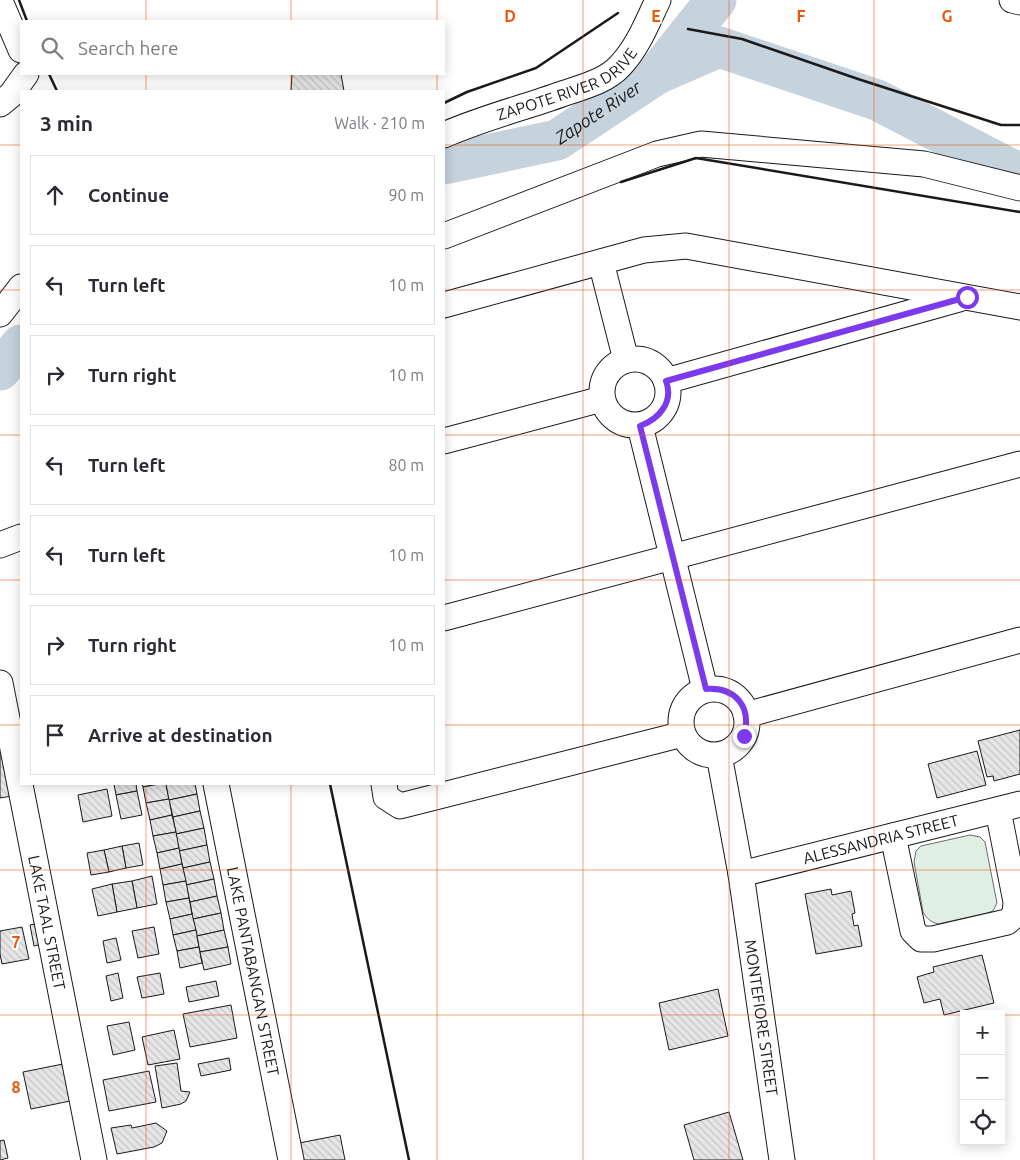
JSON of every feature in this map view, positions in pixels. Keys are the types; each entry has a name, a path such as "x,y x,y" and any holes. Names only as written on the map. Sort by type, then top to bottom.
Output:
{"street":[{"name":"ZAPOTE RIVER DRIVE","path":"445,135 471,122 517,110 600,81 620,67 637,45 658,0"},
{"path":"1012,0 1020,2"},
{"path":"0,1 20,48"},
{"path":"0,104 11,95 25,75"},
{"path":"445,236 657,154 702,144 924,164 1020,188"},
{"path":"445,305 644,250 686,246 915,299 967,297 1020,307"},
{"path":"601,262 626,360"},
{"path":"0,314 20,289"},
{"path":"666,381 915,299"},
{"path":"637,359 648,362 657,367 666,381 668,396 665,407 659,416 640,426 629,426 618,422 609,414 602,399 603,382 608,372 616,364 626,360 637,359"},
{"path":"445,441 602,399"},
{"path":"640,426 706,689"},
{"path":"445,618 1020,464"},
{"path":"0,545 20,537"},
{"path":"746,715 1020,640"},
{"name":"LAKE TAAL STREET","path":"0,683 20,784"},
{"path":"716,688 731,694 742,705 746,715 747,726 744,736 730,752 708,755 697,751 688,744 683,734 680,723 682,712 687,702 695,694 706,689 716,688"},
{"path":"384,785 386,797 400,806 683,734"},
{"name":"MONTEFIORE STREET","path":"719,755 741,874 782,1160"},
{"name":"LAKE TAAL STREET","path":"20,785 94,1160"},
{"name":"LAKE PANTABANGAN STREET","path":"216,785 291,1160"},
{"path":"893,836 913,931 921,939 933,939 1007,922 1015,915 1016,902 1009,807"},
{"name":"ALESSANDRIA STREET","path":"741,874 1009,807"}],"green space":[{"path":"970,835 980,837 985,842 997,903 993,911 938,924 931,921 923,912 914,862 916,851 921,846"}],"building":[{"path":"292,75 341,75 344,90 291,90"},
{"path":"0,711 18,795 0,798"},
{"path":"1020,730 1020,774 994,781 993,776 987,777 978,741"},
{"path":"977,751 986,785 937,798 928,764"},
{"path":"114,785 136,785 137,791 116,795"},
{"path":"166,785 169,799 146,803 143,787"},
{"path":"166,785 195,785 197,794 169,800"},
{"path":"107,789 112,816 83,822 78,795"},
{"path":"137,791 142,815 121,819 116,795"},
{"path":"197,794 200,811 173,817 169,800"},
{"path":"169,799 172,815 150,820 146,803"},
{"path":"200,811 204,828 176,834 173,817"},
{"path":"172,815 176,832 153,836 150,820"},
{"path":"204,828 207,845 179,851 176,834"},
{"path":"176,832 179,848 157,853 153,836"},
{"path":"139,843 143,865 126,868 122,846"},
{"path":"207,845 210,862 183,868 179,851"},
{"path":"122,846 126,868 109,872 104,850"},
{"path":"179,848 182,864 160,869 157,853"},
{"path":"104,850 109,872 91,875 87,853"},
{"path":"210,862 214,879 186,885 183,868"},
{"path":"182,864 186,881 163,885 160,869"},
{"path":"152,876 157,904 137,908 132,881"},
{"path":"214,879 217,896 190,902 186,885"},
{"path":"132,881 137,908 117,912 112,884"},
{"path":"186,881 189,898 166,902 163,885"},
{"path":"112,884 117,912 98,916 92,889"},
{"path":"831,889 832,895 851,891 855,913 852,914 854,926 858,925 862,946 816,954 805,894"},
{"path":"217,896 221,913 193,919 190,902"},
{"path":"189,898 192,914 170,919 166,902"},
{"path":"221,913 224,930 197,936 193,919"},
{"path":"192,914 196,930 173,935 170,919"},
{"path":"43,922 48,943 34,946 30,925"},
{"path":"22,927 29,959 2,964 0,931"},
{"path":"154,927 159,954 138,958 132,931"},
{"path":"196,930 199,947 177,951 173,935"},
{"path":"224,930 228,947 200,952 197,936"},
{"path":"116,938 121,960 107,963 103,941"},
{"path":"199,947 202,963 180,968 177,951"},
{"path":"228,947 231,964 204,970 200,952"},
{"path":"982,955 994,1003 944,1015 940,999 924,1003 917,977 934,972 933,967"},
{"path":"118,973 123,998 111,1001 106,976"},
{"path":"160,973 164,994 142,998 137,977"},
{"path":"216,981 219,996 189,1002 186,987"},
{"path":"718,989 728,1036 669,1050 659,1003"},
{"path":"231,1005 237,1038 190,1047 183,1014"},
{"path":"129,1022 135,1050 113,1055 107,1026"},
{"path":"174,1030 180,1059 148,1065 142,1037"},
{"path":"229,1058 231,1070 201,1076 198,1064"},
{"path":"73,1062 80,1099 31,1109 23,1072"},
{"path":"177,1063 181,1091 190,1092 186,1101 181,1104 162,1108 155,1066"},
{"path":"149,1071 156,1102 109,1111 103,1080"},
{"path":"729,1112 743,1160 694,1160 684,1125"},
{"path":"156,1123 167,1131 162,1143 154,1147 117,1154 111,1128 131,1125 132,1128"},
{"path":"340,1135 345,1160 298,1160 294,1144"},
{"path":"4,1140 8,1158 0,1160 0,1141"}],"waterway":[{"name":"Zapote River","path":"445,164 557,140 657,74 716,0"},
{"path":"657,74 719,47 877,100 1020,174"},
{"name":"Zapote River","path":"0,370 20,346"}],"wall":[{"path":"19,0 27,20"},
{"path":"445,103 467,92 536,68 618,13"},
{"path":"688,29 742,39 1001,125 1020,125"},
{"path":"49,75 57,90"},
{"path":"621,182 696,158 1020,212"},
{"path":"330,785 409,1160"}],"route":[{"path":"744,736 747,726 746,715 736,697 727,691 716,688 706,689 640,426 659,416 665,407 668,396 666,381 967,297"}]}
